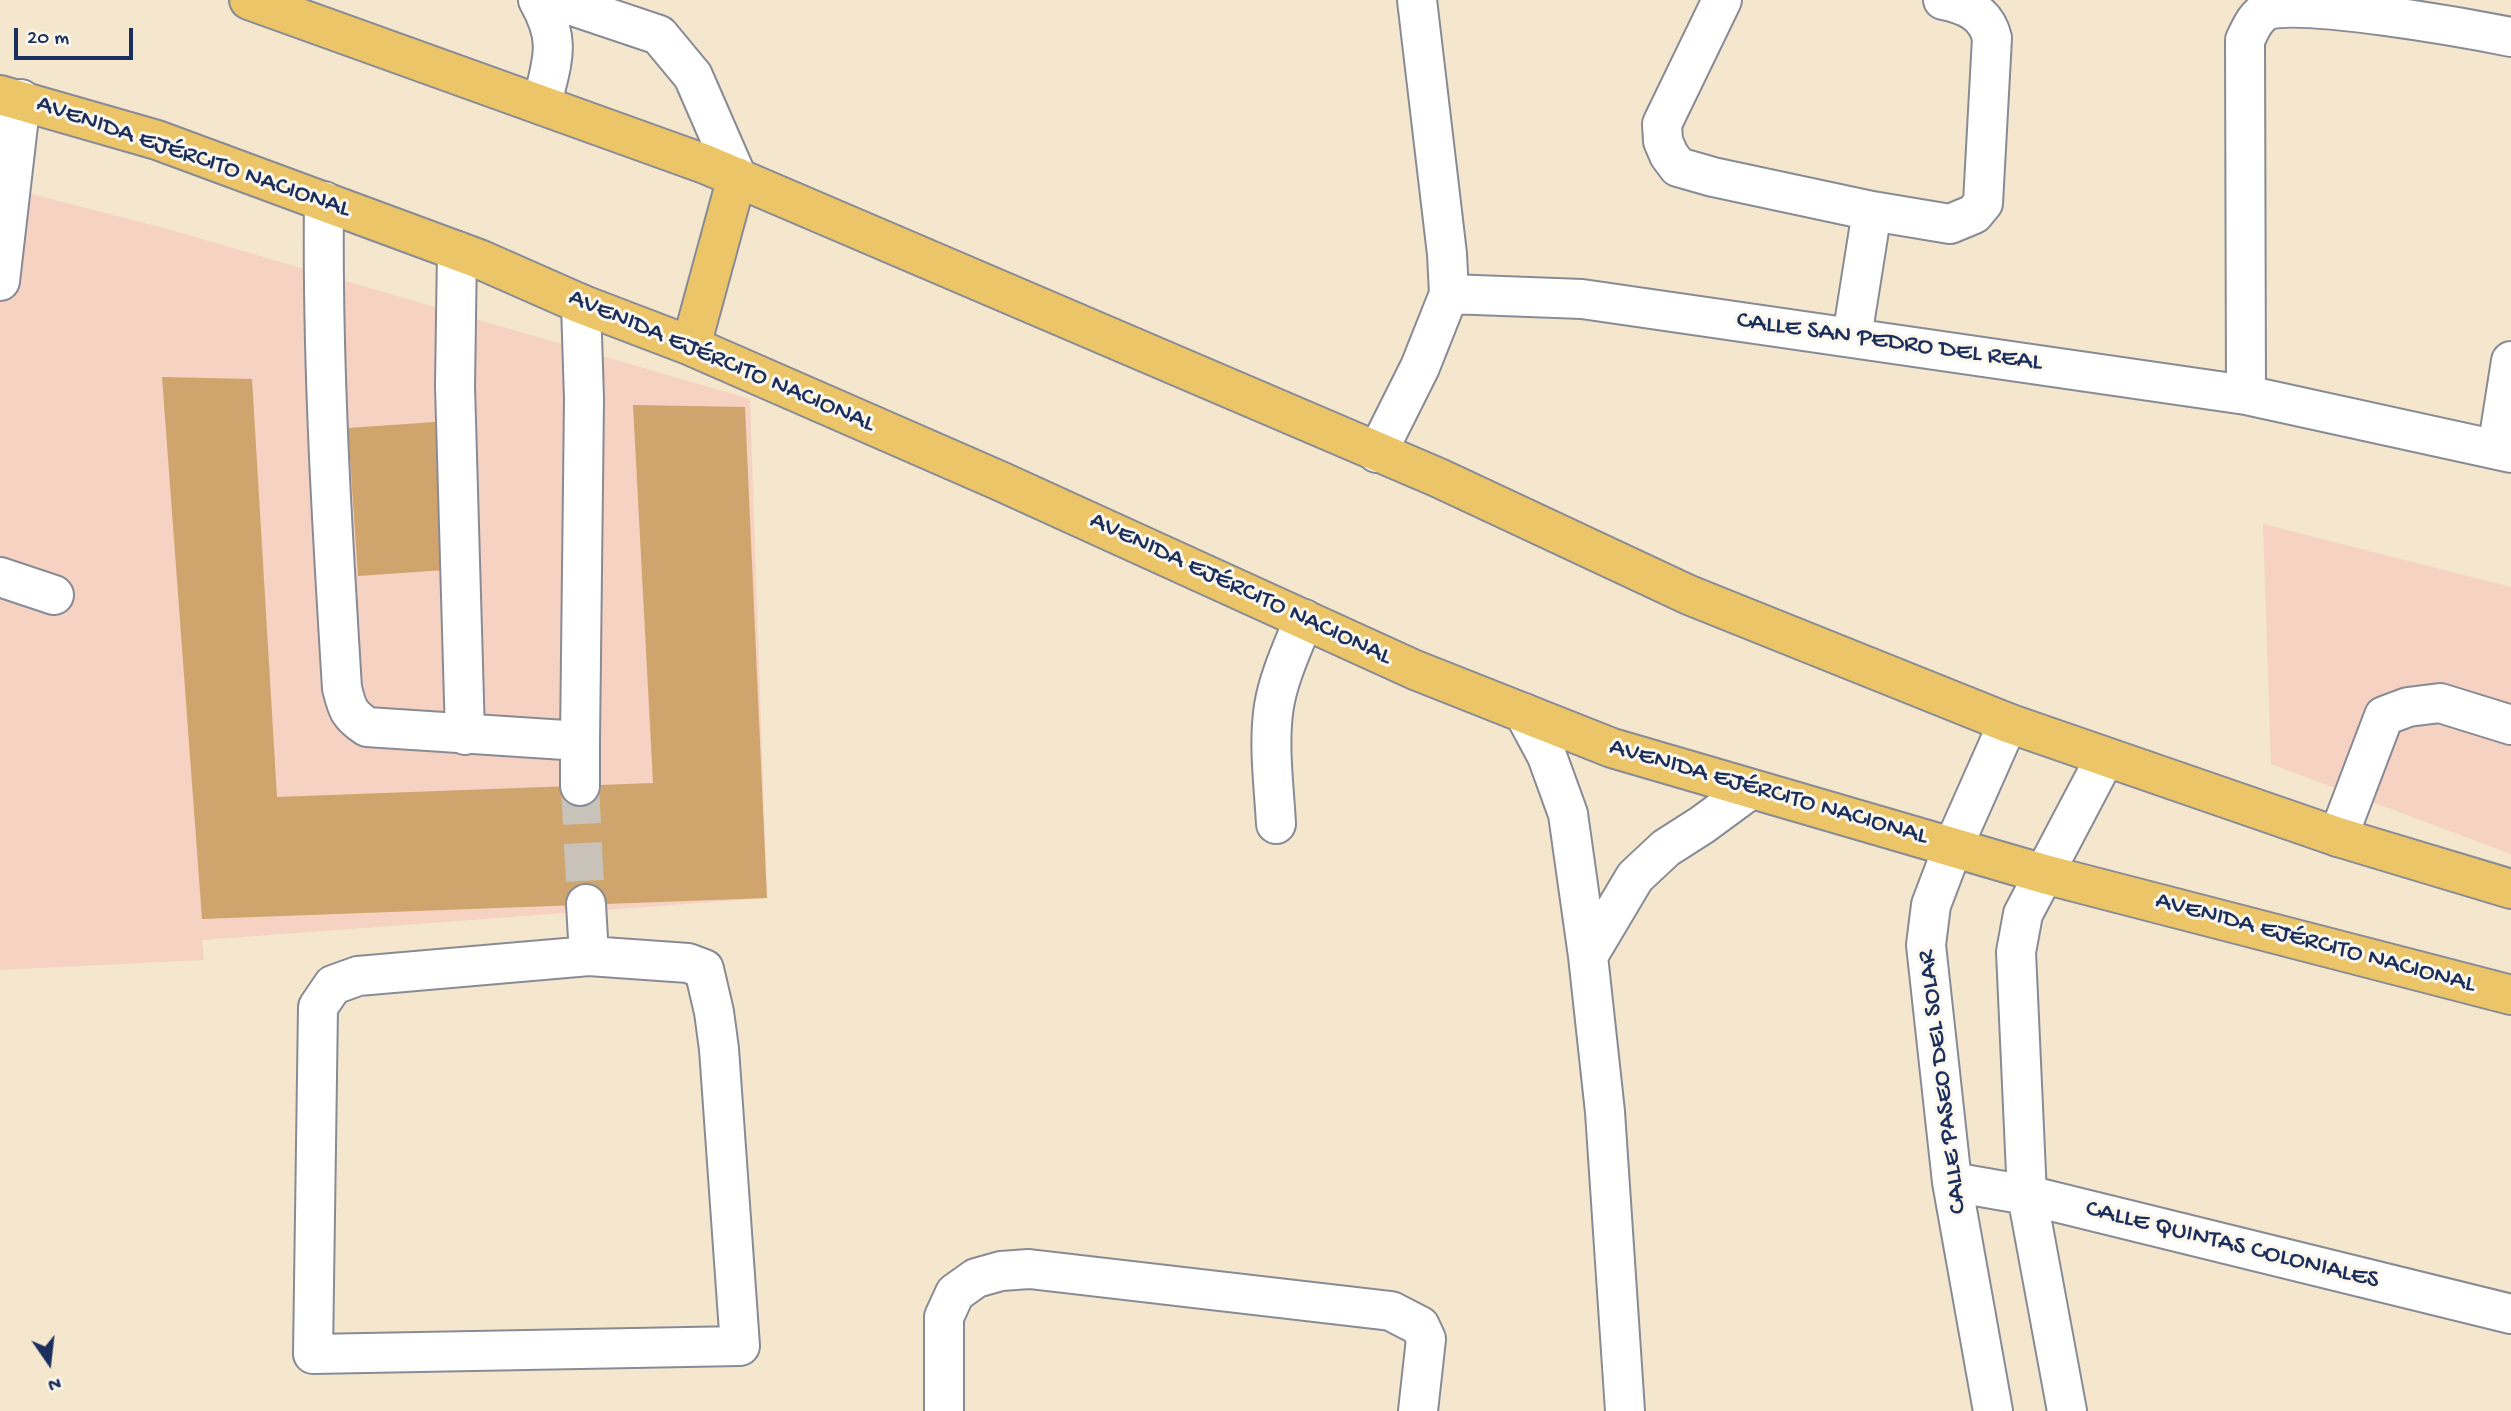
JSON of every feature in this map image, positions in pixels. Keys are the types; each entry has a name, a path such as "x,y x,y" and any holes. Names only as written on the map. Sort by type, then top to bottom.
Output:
{"main road":[{"path":"249,0 542,104 737,177 1439,478 1689,595 2008,723 2338,837 2511,889"},
{"name":"AVENIDA EJÉRCITO NACIONAL","path":"10,97 157,140 324,201 457,251 581,304 691,346 1033,496 1415,670 1612,748 2044,874 2511,995"},
{"path":"691,346 737,177"}],"street":[{"path":"538,0 550,20 553,33 553,52 542,104"},
{"path":"555,0 659,35 694,76 737,177"},
{"path":"1377,453 1420,368 1449,294 1417,0"},
{"path":"1722,0 1662,124 1662,141 1678,167 1872,211 1950,224 1974,214 1983,203 1992,38 1989,25 1978,13 1968,7 1943,0"},
{"path":"2246,395 2245,40 2255,19 2269,8 2292,3 2316,0 2346,2 2511,37"},
{"path":"0,281 10,97"},
{"path":"324,201 322,310 326,408 342,688 346,705 352,717 367,727 580,741"},
{"path":"1852,337 1872,211"},
{"path":"457,251 455,386 465,735"},
{"name":"CALLE SAN PEDRO DEL REAL","path":"1449,294 1582,299 2246,395 2504,451 2511,361"},
{"path":"580,786 584,399 581,304"},
{"path":"0,577 54,595"},
{"path":"1276,824 1272,732 1274,705 1282,674 1304,619"},
{"path":"2338,837 2384,716 2408,707 2440,703 2511,725"},
{"path":"1524,713 1548,756 1568,814 1588,956 1605,1112 1625,1411"},
{"name":"CALLE PASEO DEL SOLAR","path":"1993,1411 1952,1182 1926,946 1931,905 1953,847 2008,723"},
{"path":"2067,1411 2027,1195 2015,952 2023,914 2105,758"},
{"path":"1588,956 1634,877 1666,848 1751,789"},
{"path":"586,904 589,956"},
{"path":"589,956 688,962 704,969 719,1049 740,1346 313,1354 317,1007 333,985 358,976 589,956"},
{"name":"CALLE QUINTAS COLONIALES","path":"1952,1182 2027,1195 2511,1314"},
{"path":"944,1411 944,1318 956,1293 975,1278 1000,1271 1029,1269 1391,1311 1420,1326 1426,1339 1418,1411"}],"shaded area":[{"path":"0,186 164,228 750,399 767,898 202,940 204,960 0,970"},
{"path":"2263,524 2511,587 2511,854 2271,764"}],"building":[{"path":"162,377 252,379 277,797 653,783 633,405 745,407 767,898 202,919"},
{"path":"435,422 445,570 358,576 348,428"}],"tunnel":[{"path":"580,786 586,904"}]}
